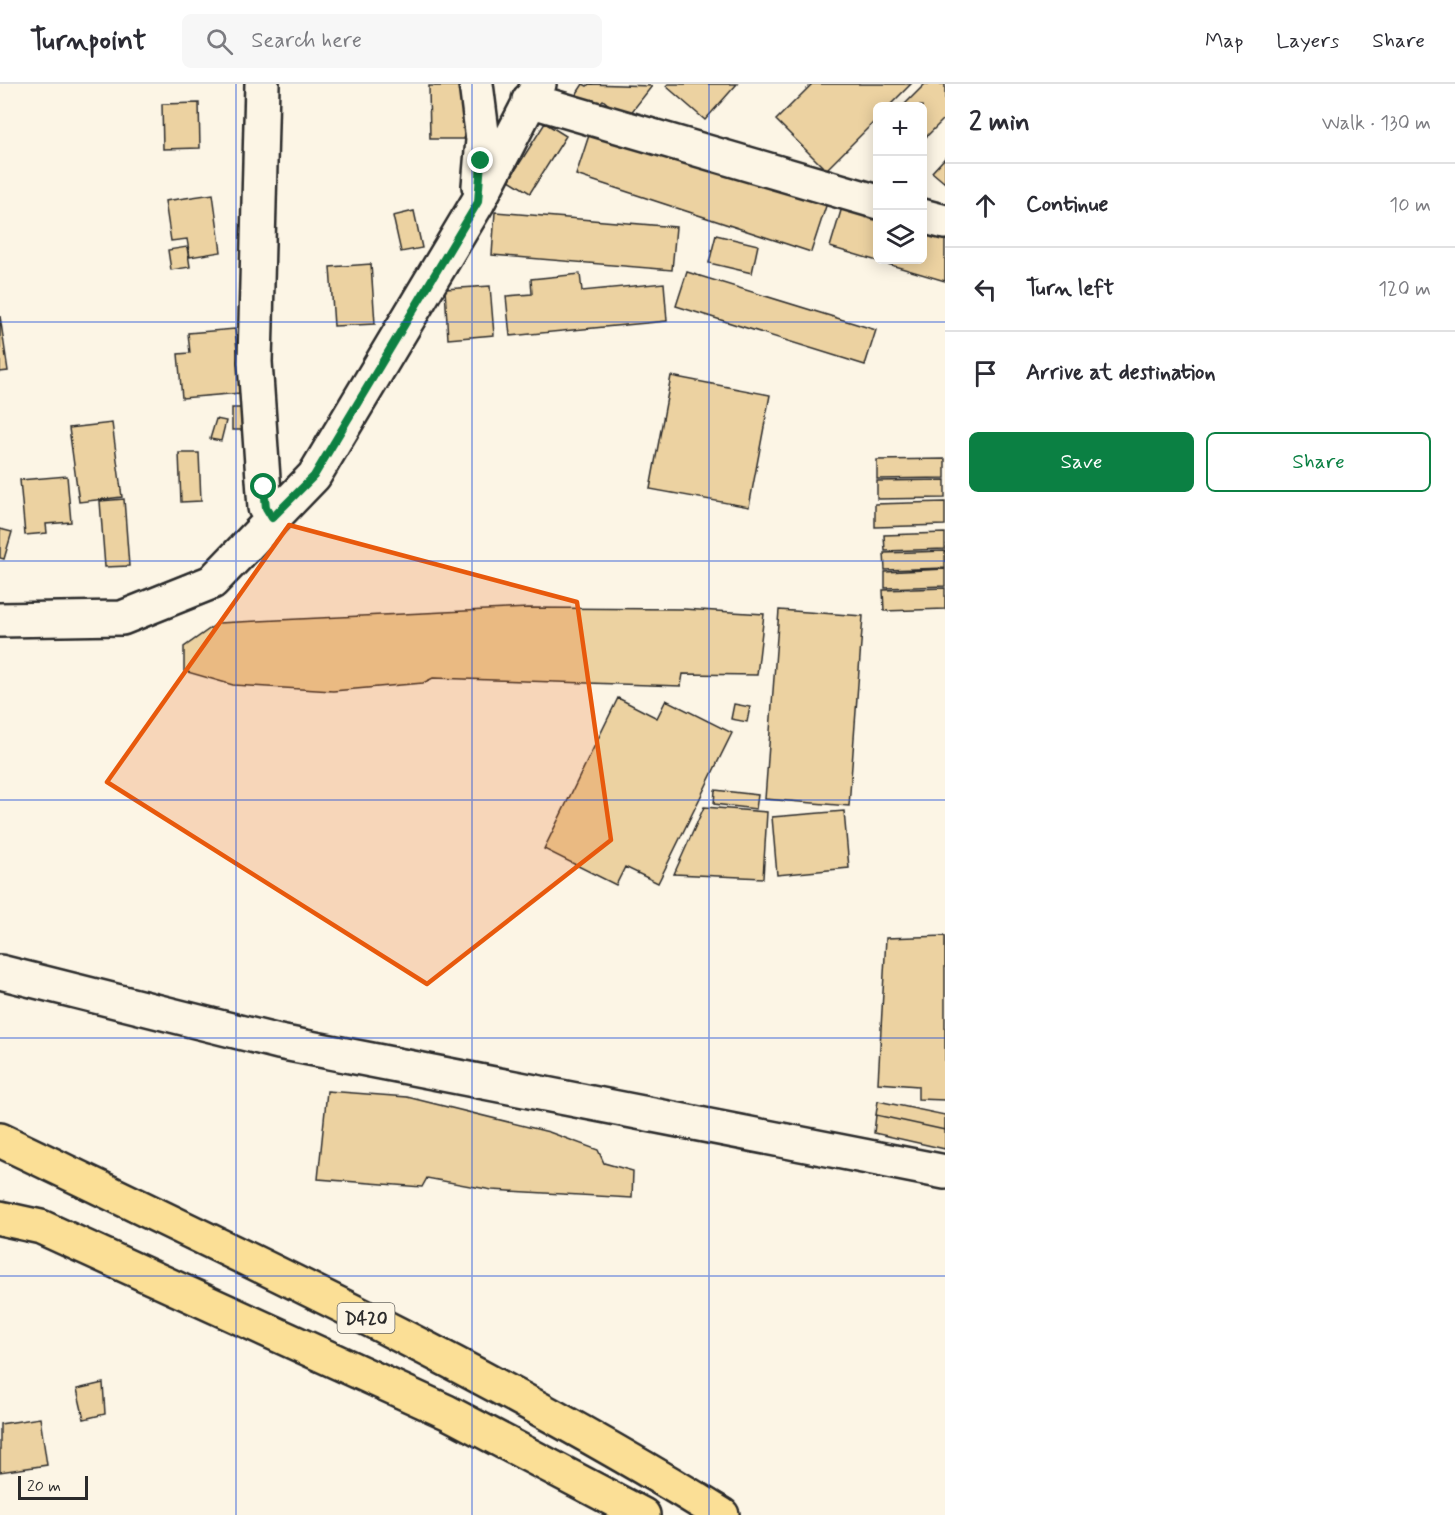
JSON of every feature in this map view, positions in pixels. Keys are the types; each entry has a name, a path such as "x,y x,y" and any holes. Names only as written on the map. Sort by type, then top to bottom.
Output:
{"main road":[{"name":"D420","path":"0,1140 311,1289 624,1454 722,1515"},
{"name":"D420","path":"0,1218 41,1227 436,1407 643,1515"}],"street":[{"path":"262,84 255,362 266,508 272,518"},
{"path":"476,84 483,140 478,202"},
{"path":"0,620 122,618 212,582 314,476 478,202 534,92 873,200"},
{"path":"927,217 945,222"},
{"path":"0,972 279,1042 945,1172"}],"highlighted area":[{"path":"289,525 577,602 611,840 427,984 107,782"}],"building":[{"path":"583,84 587,86 589,84 652,86 626,119 603,100 591,112 570,104"},
{"path":"668,84 737,84 705,120 666,86"},
{"path":"812,84 911,84 893,102 873,102 873,123 826,170 776,120"},
{"path":"925,84 945,84 945,118 927,136 927,102 907,102"},
{"path":"429,86 474,86 475,139 430,139"},
{"path":"199,103 200,148 163,149 162,104"},
{"path":"545,123 566,136 530,193 509,180"},
{"path":"592,126 827,203 811,252 576,175"},
{"path":"945,158 945,183 932,172"},
{"path":"213,194 221,252 190,257 187,239 171,241 165,201"},
{"path":"843,204 873,213 873,260 830,247"},
{"path":"414,211 422,248 401,252 393,216"},
{"path":"495,212 676,227 672,270 492,255"},
{"path":"927,229 945,234 945,281 888,264 927,264"},
{"path":"716,235 758,245 752,273 709,263"},
{"path":"187,247 190,267 171,270 168,250"},
{"path":"371,264 375,324 334,326 330,267"},
{"path":"687,272 876,330 865,365 676,306"},
{"path":"580,274 582,291 664,283 667,321 510,336 506,296 532,294 531,279"},
{"path":"490,286 494,335 448,339 445,289"},
{"path":"0,316 8,371 0,372"},
{"path":"235,329 241,393 182,398 178,354 190,353 188,333"},
{"path":"671,376 770,395 749,507 650,489"},
{"path":"232,408 242,408 242,430 232,430"},
{"path":"216,419 226,421 221,441 210,439"},
{"path":"112,423 122,497 79,502 69,428"},
{"path":"179,453 199,453 201,501 181,502"},
{"path":"945,459 945,478 877,479 877,460"},
{"path":"67,476 71,522 46,524 47,533 25,535 20,480"},
{"path":"945,480 945,498 877,499 877,481"},
{"path":"124,499 129,566 105,567 100,501"},
{"path":"945,502 945,525 875,527 875,504"},
{"path":"0,529 12,532 4,559 0,558"},
{"path":"945,533 945,549 885,551 884,535"},
{"path":"945,551 945,568 885,570 884,553"},
{"path":"945,569 945,586 885,588 885,572"},
{"path":"945,588 945,609 884,611 883,590"},
{"path":"528,608 683,609 764,614 757,675 683,674 681,686 433,678 423,683 333,691 233,685 184,671 184,647 218,623"},
{"path":"779,610 863,616 849,806 765,799"},
{"path":"618,698 657,718 666,700 732,733 658,883 625,867 616,885 544,849"},
{"path":"734,704 750,707 747,722 731,719"},
{"path":"715,790 758,795 756,809 714,804"},
{"path":"704,807 767,812 763,878 674,874"},
{"path":"844,811 849,868 777,875 772,817"},
{"path":"945,936 945,1100 918,1099 918,1086 878,1083 886,938"},
{"path":"327,1091 407,1097 549,1132 598,1150 604,1163 633,1171 632,1198 492,1190 427,1178 422,1187 318,1179"},
{"path":"878,1101 945,1115 945,1130 876,1115"},
{"path":"876,1115 945,1130 945,1149 874,1133"},
{"path":"103,1383 105,1414 84,1419 77,1389"},
{"path":"40,1418 47,1465 0,1472 0,1424"}],"route":[{"path":"264,487 266,508 272,518 314,476 478,202 481,161"}]}
